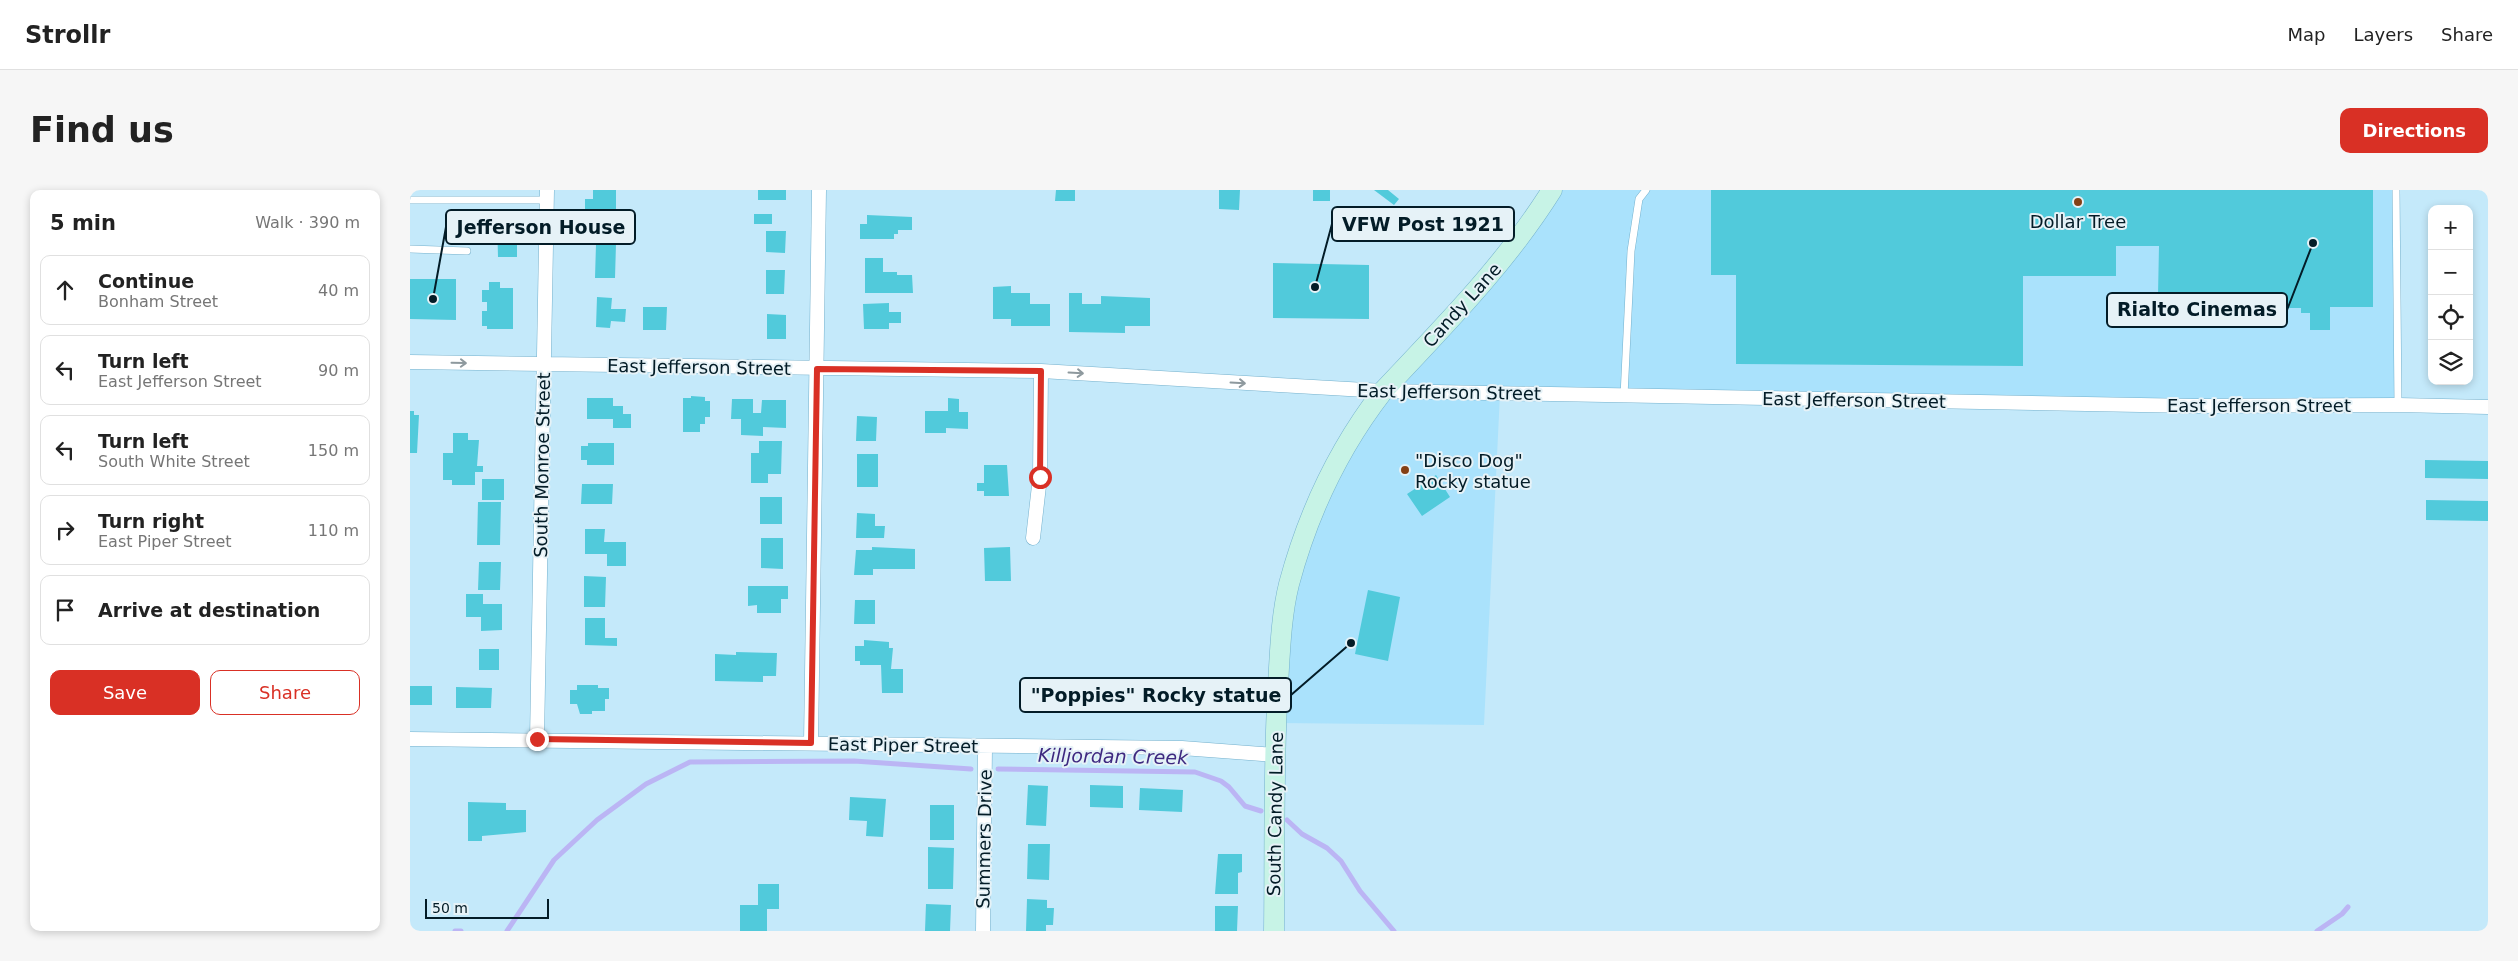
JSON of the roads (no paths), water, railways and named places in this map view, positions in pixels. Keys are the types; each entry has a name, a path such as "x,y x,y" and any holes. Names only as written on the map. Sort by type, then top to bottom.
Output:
{"main road":[{"name":"Candy Lane","path":"1383,391 1504,259 1552,190"},
{"name":"South Candy Lane","path":"1274,931 1276,755 1283,628 1289,586 1298,554 1321,490 1365,415 1383,391"}],"street":[{"path":"811,743 818,190"},
{"name":"South Monroe Street","path":"537,739 546,195"},
{"name":"East Jefferson Street","path":"410,362 1041,371 1383,391 2194,406 2398,405 2488,407"},
{"path":"1034,538 1040,477 1041,371"},
{"name":"East Piper Street","path":"410,739 1182,748 1276,755"},
{"name":"Summers Drive","path":"983,931 985,747"}],"lane":[{"path":"1624,396 1631,252 1638,199 1646,190"},
{"path":"2396,190 2398,405"},
{"path":"410,200 546,195"},
{"path":"410,249 466,251"}],"waterway":[{"name":"Killjordan Creek","path":"507,931 554,860 597,820 646,784 690,762 854,761 971,769"},
{"name":"Killjordan Creek","path":"998,769 1195,772 1221,781 1229,787 1245,806 1261,811"},
{"path":"1287,820 1302,834 1327,848 1341,861 1360,891 1394,931"},
{"path":"2317,931 2342,914 2348,907"},
{"name":"Killjordan Creek","path":"455,931 461,931"}],"place":[{"name":"Dollar Tree","path":"2078,202"},
{"name":"Rialto Cinemas","path":"2313,243"},
{"name":"VFW Post 1921","path":"1315,287"},
{"name":"Jefferson House","path":"433,299"},
{"name":"\"Disco Dog\" Rocky statue","path":"1405,470"},
{"name":"\"Poppies\" Rocky statue","path":"1351,643"}]}
